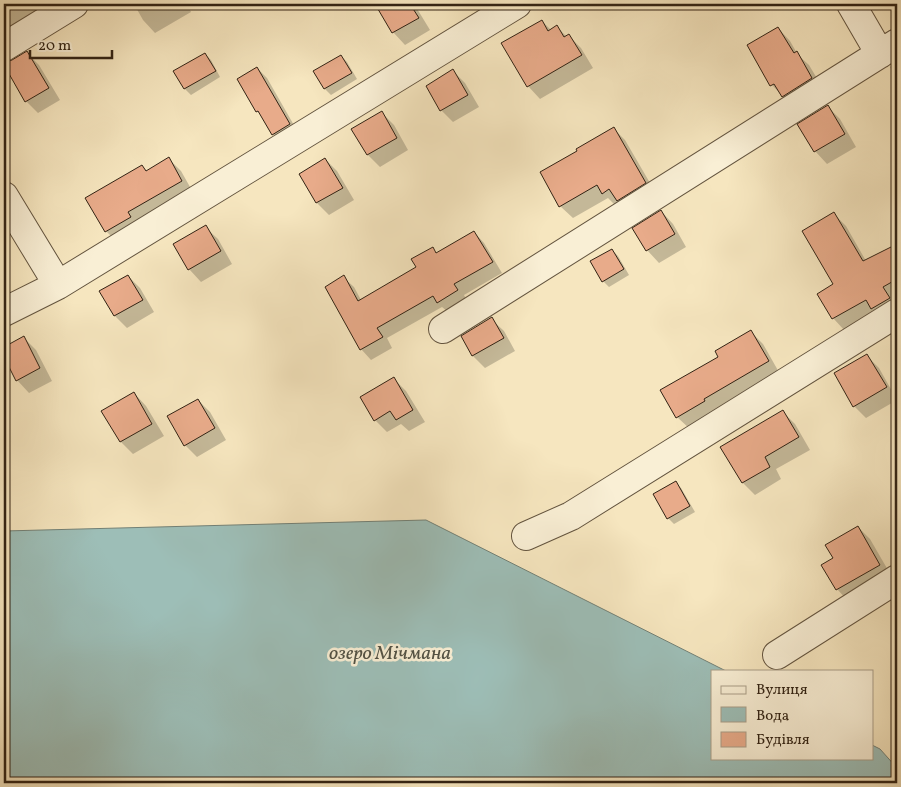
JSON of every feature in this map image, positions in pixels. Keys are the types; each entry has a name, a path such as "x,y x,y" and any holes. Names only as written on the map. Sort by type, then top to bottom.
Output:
{"street":[{"path":"4,47 74,4"},
{"path":"4,312 58,285 517,4"},
{"path":"443,329 889,48 851,4"},
{"path":"4,196 58,285"},
{"path":"526,536 571,516 897,313"},
{"path":"777,655 897,579"}],"water":[{"name":"озеро Мічмана","path":"426,520 724,670 711,670 711,760 874,760 874,746 880,749 897,768 897,783 4,783 4,531"}],"building":[{"path":"375,4 410,4 419,18 392,33"},
{"path":"542,20 548,31 557,25 564,37 569,34 582,55 527,87 501,43"},
{"path":"778,27 794,53 797,51 812,78 782,97 774,84 770,86 747,45"},
{"path":"27,51 49,88 25,102 4,63"},
{"path":"205,53 216,71 184,89 173,71"},
{"path":"341,55 352,73 324,89 313,71"},
{"path":"257,67 290,124 272,135 237,79"},
{"path":"453,69 468,95 440,111 426,86"},
{"path":"828,105 845,134 814,152 797,124"},
{"path":"382,111 397,138 367,155 351,129"},
{"path":"614,127 646,183 617,201 609,189 602,194 597,185 559,207 540,172"},
{"path":"169,157 182,181 128,212 131,217 105,232 85,198 142,165 146,171"},
{"path":"325,158 343,188 316,203 299,174"},
{"path":"661,210 675,234 646,251 632,228"},
{"path":"834,212 863,261 897,244 897,279 883,287 890,298 871,309 866,300 832,319 817,294 833,284 802,231"},
{"path":"206,225 221,251 188,270 173,244"},
{"path":"474,231 493,262 454,284 458,290 437,303 433,296 377,328 383,337 360,350 325,287 344,275 358,301 416,267 411,259 433,247 436,253"},
{"path":"612,249 624,269 602,282 590,261"},
{"path":"128,275 143,300 114,316 99,291"},
{"path":"492,317 504,338 472,356 461,336"},
{"path":"751,330 769,361 704,399 705,401 676,418 660,390 718,357 715,351"},
{"path":"24,336 40,368 16,381 4,357 4,347"},
{"path":"867,354 887,387 853,407 834,373"},
{"path":"394,377 413,410 396,420 390,411 374,421 360,397"},
{"path":"134,392 152,424 120,442 101,411"},
{"path":"198,399 215,428 184,446 167,416"},
{"path":"783,410 799,437 765,457 770,467 742,483 720,447"},
{"path":"676,481 690,506 667,519 653,494"},
{"path":"858,526 880,565 836,590 821,565 833,558 825,545"}]}
